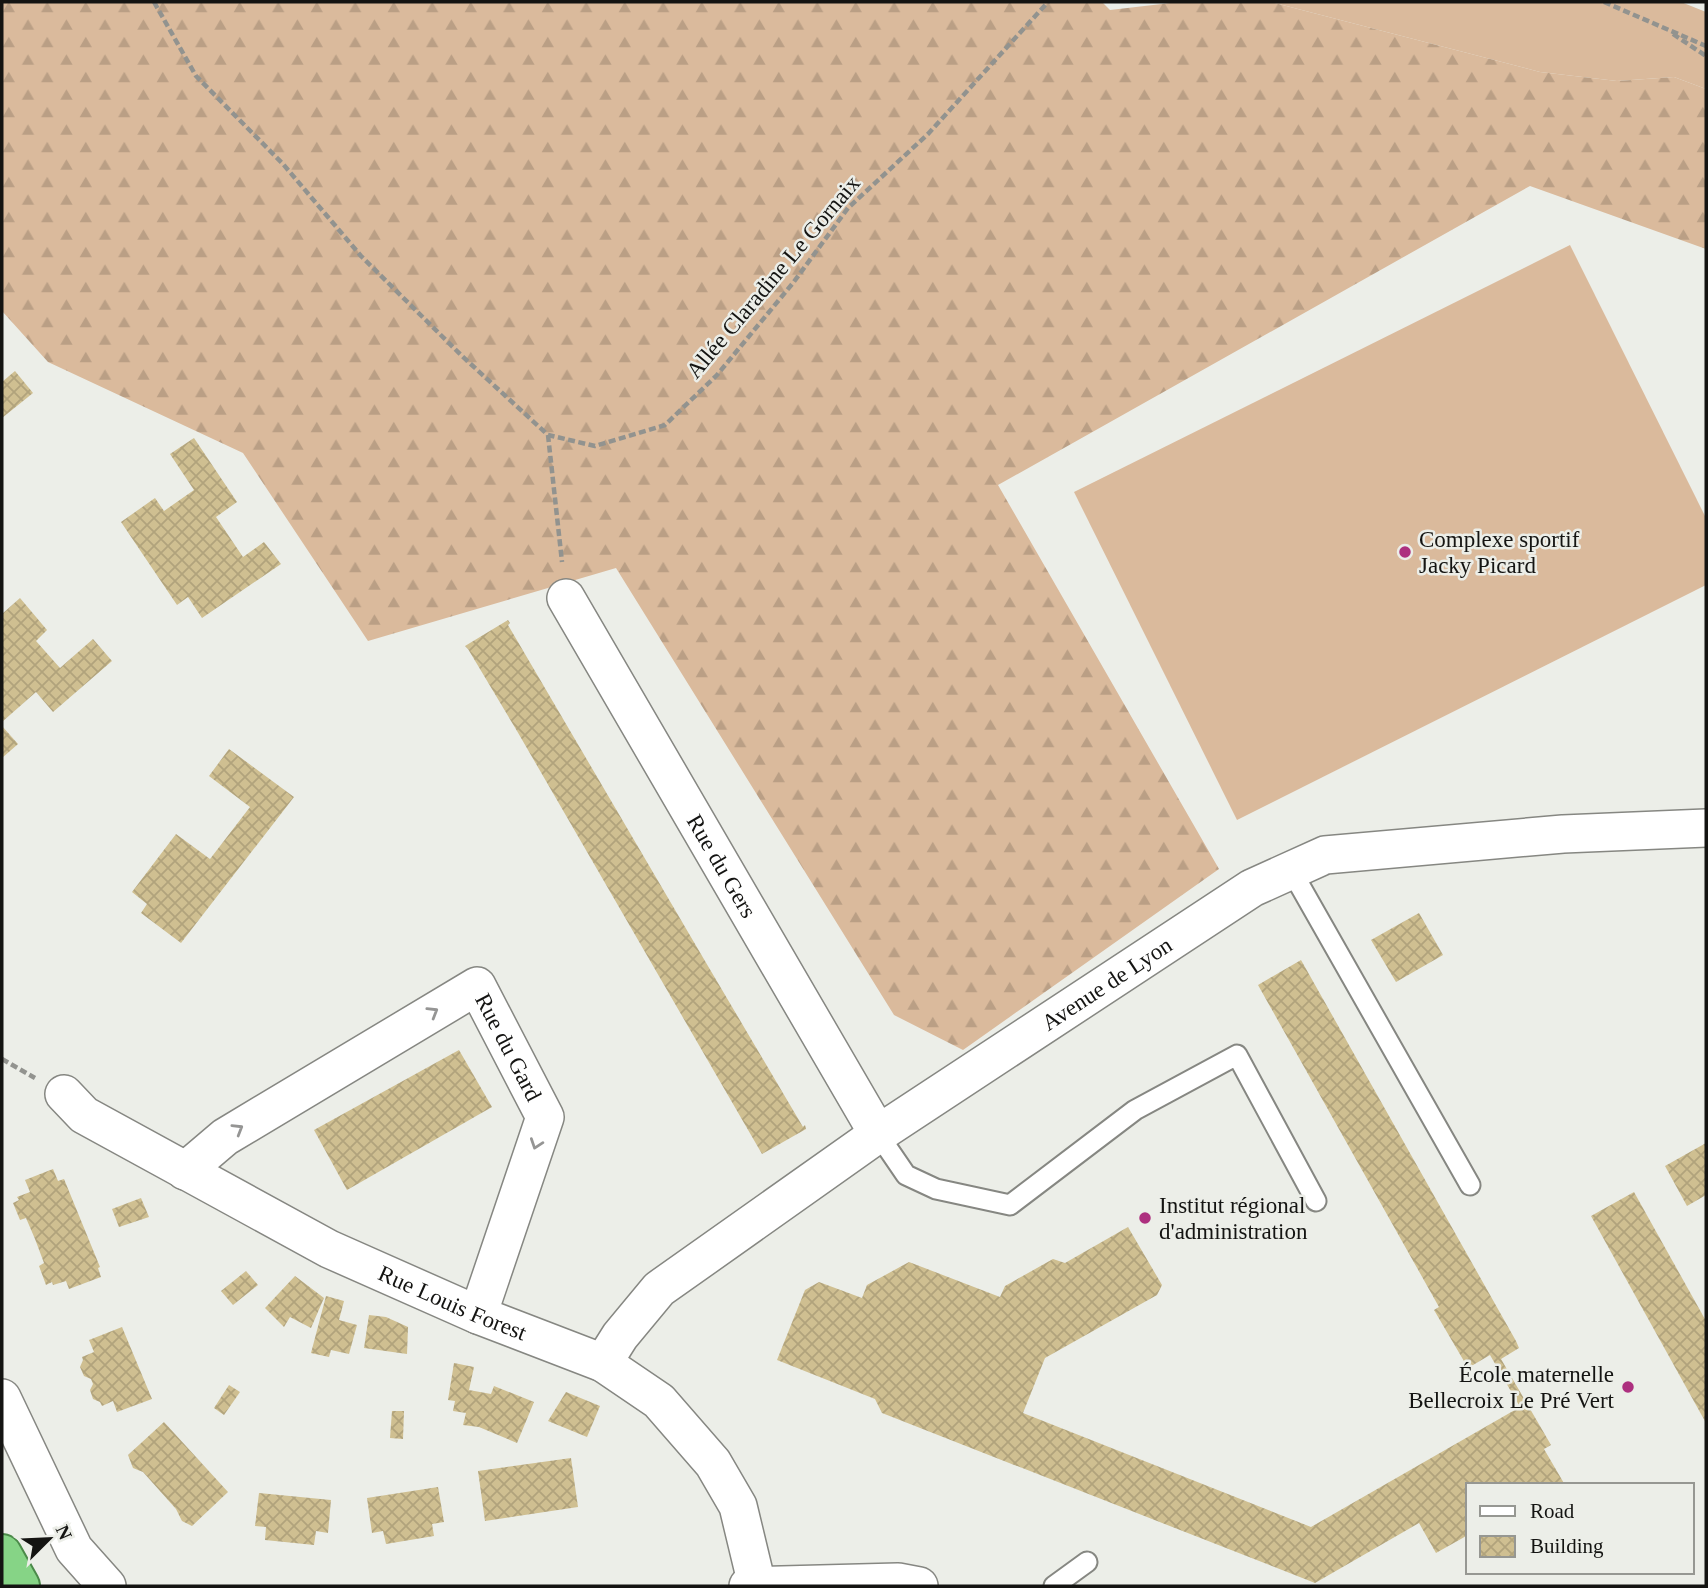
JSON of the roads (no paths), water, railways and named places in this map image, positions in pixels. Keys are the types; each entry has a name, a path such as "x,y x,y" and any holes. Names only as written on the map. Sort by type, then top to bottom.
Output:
{"highway":[{"path":"2,1554 20,1586"}],"street":[{"name":"Rue du Gers","path":"566,598 878,1134"},
{"name":"Avenue de Lyon","path":"603,1363 620,1336 659,1289 878,1134 1252,888 1325,855 1563,834 1706,828"},
{"name":"Rue du Gard","path":"184,1171 225,1136 477,986 545,1117 478,1315"},
{"name":"Rue Louis Forest","path":"64,1094 84,1115 329,1249 478,1315 603,1363 659,1401 713,1463 738,1506 753,1586"},
{"path":"2,1398 74,1549 107,1586"},
{"path":"753,1586 898,1582 919,1586"}],"lane":[{"path":"1291,870 1470,1185"},
{"path":"878,1134 906,1175 936,1189 1010,1205 1135,1110 1237,1055 1316,1201"},
{"path":"1054,1586 1087,1562"}],"place":[{"name":"Complexe sportif Jacky Picard","path":"1405,552"},
{"name":"Institut régional d'administration","path":"1145,1218"},
{"name":"École maternelle Bellecroix Le Pré Vert","path":"1628,1387"}]}
